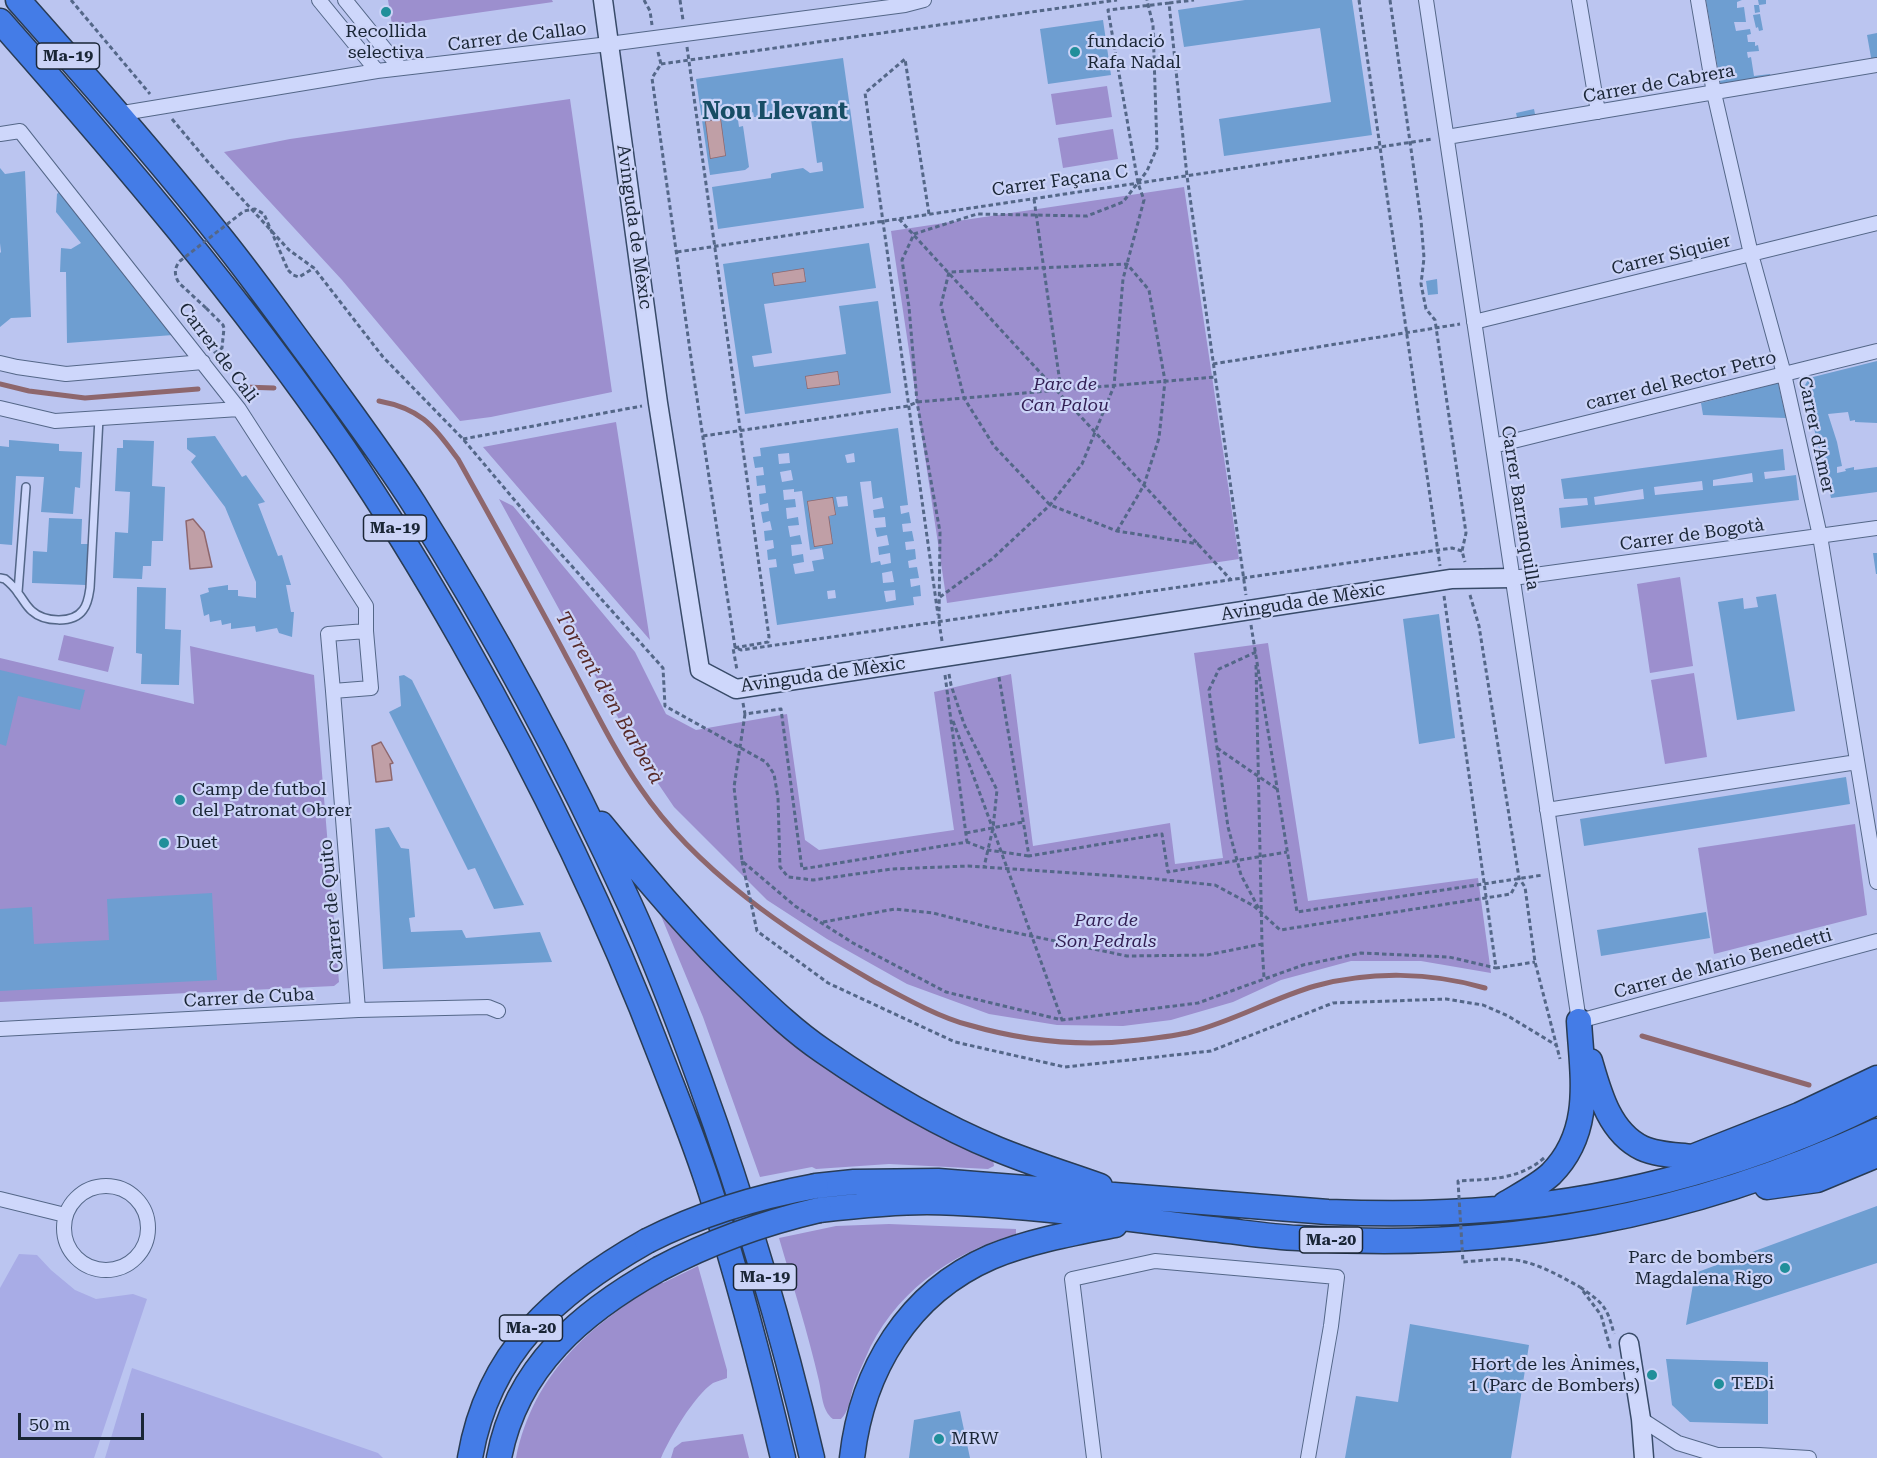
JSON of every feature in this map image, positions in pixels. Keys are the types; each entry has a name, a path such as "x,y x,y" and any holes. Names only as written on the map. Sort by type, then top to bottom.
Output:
{"highway":[{"name":"Ma-19","path":"18,0 117,114 221,238 248,274 361,427 412,502 493,639 576,794 630,905 654,962 722,1143 767,1283 812,1458"},
{"name":"Ma-19","path":"0,21 96,131 204,261 296,382 388,517 484,678 570,845 609,928 656,1043 713,1199 738,1281 783,1458"},
{"path":"576,794 670,908 724,965 773,1012 821,1050 881,1089 996,1149 1131,1198"},
{"path":"1579,1021 1598,1088 1619,1130 1641,1148 1653,1152 1692,1157"},
{"path":"1496,1209 1536,1186 1550,1174 1562,1161 1575,1137 1583,1110 1579,1021"},
{"path":"1598,1195 1791,1119 1877,1078"},
{"name":"Ma-20","path":"499,1458 504,1436 520,1398 531,1379 558,1343 605,1302 684,1255 741,1232 785,1218 818,1198 854,1182 938,1181 1131,1198 1358,1213 1496,1209 1598,1195 1688,1174 1732,1161 1818,1129 1877,1102"},
{"name":"Ma-20","path":"470,1458 485,1402 504,1365 523,1337 545,1312 589,1277 669,1229 726,1207 780,1193 881,1204 928,1202 1021,1208 1296,1238 1400,1242 1446,1240 1522,1234 1601,1222 1683,1203 1804,1162 1877,1131"},
{"path":"1714,1194 1817,1180 1877,1155"},
{"path":"852,1458 865,1398 882,1359 905,1322 936,1291 971,1267 1011,1250 1093,1229 1141,1221"}],"street":[{"path":"319,0 377,71"},
{"path":"345,0 400,68"},
{"name":"Avinguda de Mèxic","path":"603,0 658,403 700,670 736,689 1442,581 1513,578"},
{"name":"Carrer de Callao","path":"117,114 377,71 609,44 905,5 924,0"},
{"name":"Carrer Barranquilla","path":"1426,0 1579,1021"},
{"path":"1579,0 1598,112"},
{"name":"Carrer d'Amer","path":"1698,0 1714,93 1751,254 1784,374 1820,536 1877,882"},
{"name":"Carrer de Cabrera","path":"1447,137 1877,65"},
{"name":"Carrer de Cali","path":"0,134 20,131 239,409 366,606 366,631"},
{"name":"Carrer Siquier","path":"1474,321 1877,223"},
{"name":"carrer del Rector Petro","path":"1493,446 1877,351"},
{"path":"0,363 66,374 203,362"},
{"path":"0,408 55,421 239,409"},
{"name":"Carrer de Bogotà","path":"1513,578 1877,528"},
{"path":"333,691 371,688 366,631"},
{"name":"Carrer de Quito","path":"358,1010 328,634 366,631"},
{"path":"1547,810 1857,762"},
{"name":"Carrer de Mario Benedetti","path":"1579,1021 1877,941"},
{"name":"Carrer de Cuba","path":"0,1029 358,1010 488,1007 498,1011"},
{"path":"110,1185 124,1189 136,1198 144,1209 148,1224 147,1238 142,1251 133,1261 121,1268 94,1269 82,1263 66,1242 65,1215 72,1202 82,1192 96,1186 110,1185"},
{"path":"0,1199 65,1215"},
{"path":"1094,1458 1072,1279 1155,1261 1337,1277 1331,1326 1308,1458"},
{"path":"1629,1343 1641,1419 1644,1458"},
{"path":"1641,1419 1678,1443 1713,1457 1759,1455 1809,1458"}],"lane":[{"path":"0,578 6,579 31,610 39,616 61,620 74,617 82,612 90,588 99,418"},
{"path":"18,592 26,487"}],"path":[{"path":"71,0 208,162 289,250 314,268 383,357 463,440 663,668 664,706 766,762 774,774 778,798 780,867 788,877 813,880 892,869 968,866 1215,885 1254,906 1280,930 1510,894 1519,878"},
{"path":"680,0 769,637 768,642 735,647"},
{"path":"1117,0 661,64 652,78 735,647 733,648 745,714 734,787 742,861 758,931 828,983 955,1042 1065,1067 1211,1051 1333,1003 1446,999 1483,1005 1508,1016 1556,1046 1535,962 1525,887 1519,878 1479,626 1462,550 1466,533 1435,320 1426,309 1422,284 1424,258 1421,220 1390,0"},
{"path":"939,622 940,532 917,402 909,307 902,260 914,234 976,214 1087,216 1123,202 1148,171 1157,148 1153,25 1147,0"},
{"path":"940,597 992,559 1050,505 1082,464 1096,432 1114,386 1123,279 1144,200 1138,183 1108,9 1194,0"},
{"path":"1359,0 1496,968"},
{"path":"1169,3 1187,176 1213,364 1297,912 1556,873"},
{"path":"929,214 905,59 865,93 944,658 967,842"},
{"name":"Carrer Façana C","path":"677,252 1447,137"},
{"path":"1034,199 1059,390"},
{"path":"203,362 222,348 224,328 179,283 176,278 176,268 180,261 244,212 252,209 262,212 292,275 299,277 314,268"},
{"path":"899,219 1059,390 1231,580"},
{"path":"949,272 1127,264"},
{"path":"1117,531 1144,485 1160,438 1165,381 1149,290 1127,264"},
{"path":"949,272 941,305 964,398 994,446 1050,505 1117,531 1198,544"},
{"path":"1213,364 1474,321"},
{"path":"703,436 908,406 917,402 1215,377"},
{"path":"463,440 658,403"},
{"path":"735,647 741,650 1437,550 1452,548 1462,550"},
{"path":"1256,652 1219,669 1209,690 1228,827 1241,875 1261,912"},
{"path":"1256,652 1264,978"},
{"path":"944,658 964,724 997,790 993,828 984,867"},
{"path":"999,677 1029,856"},
{"path":"745,714 781,709 802,869 967,842 988,850 1029,856 1162,834 1168,872 1287,852"},
{"path":"950,714 1062,1020"},
{"path":"1217,748 1278,789"},
{"path":"965,833 1023,822"},
{"path":"742,861 795,906 853,943 946,992 1062,1020 1198,1003 1303,965 1361,953 1449,957 1496,968 1535,962"},
{"path":"821,922 895,909 933,913 1127,956 1207,955 1262,944"},
{"path":"1544,1158 1535,1166 1517,1175 1458,1181 1463,1262 1504,1259 1544,1268 1580,1287 1602,1315 1610,1347 1629,1343"}],"shaded area":[{"path":"721,119 726,156 710,159 705,121"},
{"path":"804,268 806,282 774,286 772,273"},
{"path":"838,371 840,385 807,389 805,376"},
{"path":"833,497 836,515 829,517 833,544 814,547 807,501"},
{"path":"193,519 204,532 212,567 190,569 186,521"},
{"path":"381,742 393,763 390,764 392,780 376,782 372,746"},
{"path":"19,1254 37,1255 75,1290 96,1299 133,1294 147,1299 94,1458 0,1458 0,1288"},
{"path":"132,1368 378,1453 383,1458 105,1458"}],"green space":[{"path":"388,0 552,0 553,2 392,25"},
{"path":"1107,86 1112,117 1056,125 1051,94"},
{"path":"570,99 612,392 491,417 460,421 342,280 224,152 290,139"},
{"path":"1113,129 1118,159 1063,168 1058,138"},
{"name":"Parc de Can Palou","path":"1184,187 1239,559 947,603 891,231"},
{"path":"616,422 650,640 483,447"},
{"name":"Parc de Son Pedrals","path":"499,499 513,506 635,652 666,714 696,730 787,714 805,840 819,850 954,830 934,692 1011,674 1033,846 1170,823 1175,864 1223,858 1194,653 1268,643 1308,901 1478,878 1491,973 1421,961 1351,961 1281,980 1233,1002 1171,1020 1123,1026 1057,1025 989,1014 907,984 827,939 767,900 674,807 638,754"},
{"path":"1680,577 1693,666 1650,673 1637,584"},
{"path":"64,635 114,647 108,672 58,660"},
{"name":"Duet","path":"190,646 314,675 339,982 334,986 0,1002 0,658 194,704"},
{"path":"1694,673 1707,757 1665,764 1651,680"},
{"path":"1855,824 1867,915 1714,954 1698,848"},
{"path":"659,911 829,1069 876,1100 912,1120 993,1159 994,1166 988,1169 889,1164 816,1169 812,1167 760,1177 703,1017"},
{"path":"889,1224 1016,1229 1016,1234 968,1252 926,1279 907,1296 877,1336 856,1378 844,1415 841,1419 833,1419 829,1416 823,1402 810,1345 779,1238 836,1226"},
{"path":"698,1266 727,1370 727,1378 713,1383 698,1397 676,1428 661,1458 516,1458 524,1428 536,1401 551,1376 568,1355 610,1316 634,1299 660,1282 663,1283"},
{"path":"743,1434 749,1458 671,1458 674,1448 682,1442"}],"building":[{"path":"1245,0 1352,0 1372,135 1224,156 1219,119 1331,102 1320,28 1184,47 1178,10"},
{"path":"1706,0 1742,0 1737,2 1737,8 1744,7 1746,22 1734,22 1736,31 1750,29 1751,34 1747,35 1748,42 1755,42 1759,51 1747,52 1748,58 1751,57 1754,76 1770,74 1771,79 1721,87"},
{"path":"1758,0 1766,0 1766,4 1759,5"},
{"path":"1754,5 1759,5 1760,12 1755,13"},
{"path":"1760,14 1763,30 1759,31 1753,15"},
{"name":"fundació Rafa Nadal","path":"1103,20 1111,75 1048,84 1040,29"},
{"path":"1877,33 1877,62 1872,63 1867,35"},
{"path":"843,58 864,208 718,229 712,187 771,178 773,173 803,168 810,173 823,171 822,162 817,163 809,105 786,108 787,113 757,117 754,117 751,111 737,113 739,127 743,126 749,167 745,170 710,175 696,79","holes":["721,119 726,156 710,159 705,121"]},
{"path":"1534,109 1536,119 1518,122 1516,113"},
{"path":"0,168 5,174 25,171 31,317 11,318 0,327 1,252"},
{"path":"60,191 173,335 67,343 66,272 60,272 61,248 71,249 81,243 56,212 57,194"},
{"path":"869,243 876,288 764,304 772,353 752,356 754,367 846,354 839,306 878,301 891,393 745,414 723,264","holes":["804,268 806,282 774,286 772,273","838,371 840,385 807,389 805,376"]},
{"path":"1437,279 1438,294 1428,295 1426,281"},
{"path":"1877,361 1877,423 1850,421 1848,412 1828,414 1842,466 1837,467 1837,473 1854,467 1854,470 1877,467 1877,492 1831,498 1804,387 1809,378"},
{"path":"1778,383 1786,418 1703,415 1701,403"},
{"path":"898,428 908,505 900,506 901,514 909,512 911,523 902,524 903,532 912,531 914,541 905,542 906,550 915,549 916,559 908,561 909,568 917,567 919,578 910,579 911,587 920,585 921,596 913,597 914,605 777,625 769,568 777,567 776,559 768,560 767,550 774,548 773,540 765,541 764,531 772,530 770,521 763,523 761,512 769,511 768,503 760,505 759,494 766,493 765,485 757,486 756,476 764,475 763,467 755,468 753,457 761,456 760,448","holes":["789,453 790,463 779,464 778,454","854,453 855,462 847,463 845,455","791,470 793,480 782,482 780,472","871,481 873,499 882,497 884,508 873,510 874,518 885,517 886,527 875,528 877,537 887,535 889,545 878,547 879,555 890,553 891,563 881,565 880,561 871,563 860,482","783,490 802,491 810,550 822,548 824,559 812,561 814,571 795,574 793,564 804,562 803,554 792,556 791,545 802,544 800,535 790,537 788,526 799,525 798,517 787,519 786,508 796,507 795,499 784,500","847,496 848,506 838,507 836,497","833,497 836,515 829,516 833,544 814,547 807,501","892,571 894,582 883,583 882,573","835,590 836,598 828,599 827,591","895,590 896,600 886,602 884,591"]},
{"path":"215,436 242,477 246,475 265,502 258,504 278,556 282,555 291,585 286,585 291,612 294,612 292,637 279,633 277,628 256,632 255,626 231,629 231,623 222,625 221,620 210,622 209,614 204,616 200,595 209,592 208,588 228,585 228,590 238,590 238,596 256,598 256,582 225,507 191,462 196,456 187,449 187,438"},
{"path":"9,440 59,444 59,451 82,452 80,488 75,487 73,514 41,512 44,477 16,476 12,545 0,544 0,446 9,447"},
{"path":"123,440 154,441 152,486 165,487 163,541 152,541 151,566 143,566 142,579 113,578 115,532 128,533 130,492 115,491 117,448 123,448"},
{"path":"1783,449 1785,470 1764,472 1765,479 1796,475 1799,500 1561,528 1559,508 1588,505 1587,498 1564,499 1561,479","holes":["1752,473 1753,482 1713,486 1713,480","1702,481 1703,490 1655,495 1654,487","1643,489 1644,499 1595,505 1594,497"]},
{"path":"49,518 82,519 81,544 88,544 86,585 32,583 33,551 47,552"},
{"path":"1873,553 1877,553 1877,574 1876,574"},
{"path":"137,587 166,588 165,629 181,630 179,685 141,684 142,654 136,653"},
{"path":"1776,594 1795,711 1737,720 1718,602 1743,598 1744,609 1758,607 1756,597"},
{"path":"1439,614 1455,738 1419,744 1403,619"},
{"path":"0,670 85,690 80,710 18,696 6,746 0,744"},
{"path":"404,675 412,680 524,905 494,909 475,868 468,870 389,712 401,706 399,676"},
{"path":"1846,777 1850,804 1584,846 1580,819"},
{"path":"389,827 401,848 409,849 415,917 409,918 411,932 462,930 466,938 540,932 552,962 383,969 375,829"},
{"path":"212,893 217,980 0,991 0,909 32,907 34,944 109,940 107,899"},
{"path":"1706,912 1710,938 1601,956 1597,930"},
{"name":"Parc de bombers Magdalena Rigo","path":"1877,1206 1877,1263 1686,1325 1695,1273"},
{"path":"1410,1324 1529,1345 1511,1458 1345,1458 1356,1396 1398,1402"},
{"name":"TEDi","path":"1666,1359 1768,1362 1768,1424 1690,1422 1672,1405"},
{"name":"MRW","path":"960,1411 970,1458 909,1458 914,1420"}],"waterway":[{"name":"Torrent d'en Barberà","path":"0,384 29,391 85,398 198,389"},
{"name":"Torrent d'en Barberà","path":"243,387 274,388"},
{"name":"Torrent d'en Barberà","path":"379,401 394,404 416,414 433,428 458,459 611,740 630,773 663,819 716,873 777,921 895,993 945,1017 990,1031 1032,1039 1096,1043 1139,1040 1191,1032 1223,1022 1299,991 1357,978 1422,976 1485,988"},
{"name":"Torrent d'en Barberà","path":"1642,1036 1809,1085"}],"place":[{"name":"Recollida selectiva","path":"386,12"},
{"name":"fundació Rafa Nadal","path":"1075,52"},
{"name":"Camp de futbol del Patronat Obrer","path":"180,800"},
{"name":"Duet","path":"164,843"},
{"name":"Parc de bombers Magdalena Rigo","path":"1785,1268"},
{"name":"Hort de les Ànimes, 1 (Parc de Bombers)","path":"1652,1375"},
{"name":"TEDi","path":"1719,1384"},
{"name":"MRW","path":"939,1439"}],"district":[{"name":"Nou Llevant","path":"775,112"}]}
